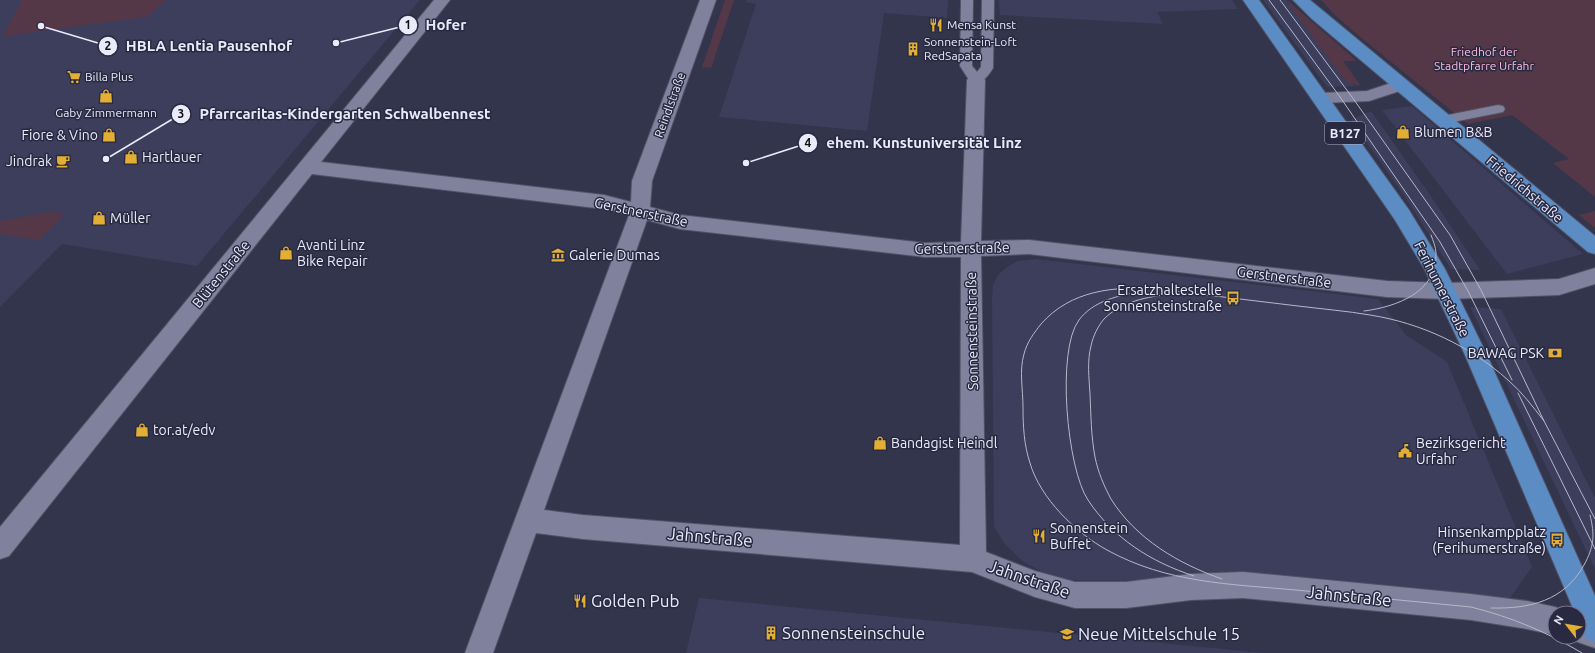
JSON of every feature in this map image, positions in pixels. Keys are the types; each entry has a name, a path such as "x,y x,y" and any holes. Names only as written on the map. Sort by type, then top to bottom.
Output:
{"main road":[{"name":"Ferihumerstraße","path":"1251,0 1402,214 1435,269 1476,355 1595,628"},
{"name":"Friedrichstraße","path":"1301,0 1400,85 1595,247"}],"street":[{"name":"Blütenstraße","path":"0,547 442,0"},
{"name":"Reindlstraße","path":"479,653 640,212 642,181 708,0"},
{"name":"Sonnensteinstraße","path":"973,559 971,248 976,80"},
{"path":"1321,98 1369,96 1400,85"},
{"name":"Gerstnerstraße","path":"307,167 604,202 680,222 925,250 945,251 971,248 1029,247 1387,289 1446,291 1559,287 1595,276"},
{"name":"Jahnstraße","path":"527,520 598,528 973,559 1035,584 1075,595 1126,595 1191,587 1243,585 1470,607 1527,614 1547,619"}],"lane":[{"path":"967,0 966,66 976,80 987,68 988,0"},
{"path":"1443,120 1498,109"}],"shaded area":[{"path":"0,0 420,0 197,266 62,244 0,307"},
{"path":"746,0 948,0 947,18 884,13 867,131 719,117 756,4 746,2"},
{"path":"999,0 1232,0 1238,9 1157,12 1163,24 1000,15"},
{"path":"1263,0 1287,0 1287,2 1354,85 1361,86 1327,87"},
{"path":"1412,106 1583,254 1507,274 1382,110"},
{"path":"1371,111 1480,270 1451,269 1403,194 1351,120"},
{"path":"1036,259 1378,299 1406,335 1447,362 1532,567 1510,598 1246,576 1100,582 1070,580 1044,573 1022,561 1004,543 994,526 992,298 993,284 998,275 1007,267 1018,261"},
{"path":"1470,307 1501,309 1595,498 1595,569"},
{"path":"699,598 1264,653 686,653"}],"green space":[{"path":"22,0 166,0 146,17 3,36"},
{"path":"725,0 734,0 711,68 702,67"},
{"name":"Friedhof der Stadtpfarre Urfahr","path":"1321,0 1595,0 1595,197 1553,163 1569,159 1512,115 1468,124 1359,36 1335,15"},
{"path":"1288,1 1357,61 1343,61 1361,86 1348,82 1344,79 1287,2"},
{"path":"1595,211 1595,228 1579,215"},
{"path":"49,212 65,214 39,240 0,234 0,221"}],"tram line":[{"path":"1269,0 1340,97 1440,242 1468,291 1512,380"},
{"path":"1280,0 1352,97 1450,235 1481,290 1544,421"},
{"path":"1364,311 1389,306 1413,295 1423,287 1430,278 1435,267 1436,251 1431,235"},
{"path":"1544,421 1518,390 1493,368 1461,347 1426,330 1389,319 1352,312 1157,289 1125,288 1109,290 1080,297 1066,304 1053,313 1033,334 1025,350 1022,367 1024,435 1026,449 1035,476 1042,489 1061,513 1083,534 1107,550 1152,569 1176,576 1199,580 1247,586 1471,607 1500,615 1528,626 1556,638 1582,653"},
{"path":"1141,292 1115,297 1092,308 1079,320 1072,335 1068,356 1066,382 1067,410 1074,463 1081,485 1088,500 1109,526 1121,537 1148,556 1163,564 1194,576"},
{"path":"1171,294 1144,298 1127,304 1111,313 1104,319 1096,331 1091,346 1089,364 1091,426 1095,457 1102,479 1111,499 1133,526 1146,538 1175,558 1222,579"},
{"path":"1518,393 1593,544"},
{"path":"1544,421 1595,519"},
{"path":"1590,515 1593,529 1593,544"},
{"path":"1491,608 1519,607 1545,600 1556,595 1567,587 1576,577 1584,565 1593,544"},
{"path":"1593,544 1595,549"}],"place":[{"name":"Mensa Kunst","path":"936,25"},
{"name":"HBLA Lentia Pausenhof","path":"41,26"},
{"name":"Hofer","path":"336,43"},
{"name":"Sonnenstein-Loft RedSapata","path":"913,49"},
{"name":"Billa Plus","path":"74,77"},
{"name":"Gaby Zimmermann","path":"106,96"},
{"name":"Blumen B&B","path":"1403,132"},
{"name":"Fiore & Vino","path":"109,135"},
{"name":"Hartlauer","path":"131,157"},
{"name":"Pfarrcaritas-Kindergarten Schwalbennest","path":"106,159"},
{"name":"Jindrak","path":"63,161"},
{"name":"ehem. Kunstuniversität Linz","path":"746,163"},
{"name":"Müller","path":"99,218"},
{"name":"Avanti Linz Bike Repair","path":"286,253"},
{"name":"Galerie Dumas","path":"558,255"},
{"name":"Ersatzhaltestelle Sonnensteinstraße","path":"1233,298"},
{"name":"BAWAG PSK","path":"1555,353"},
{"name":"tor.at/edv","path":"142,430"},
{"name":"Bandagist Heindl","path":"880,443"},
{"name":"Bezirksgericht Urfahr","path":"1405,451"},
{"name":"Sonnenstein Buffet","path":"1039,536"},
{"name":"Hinsenkampplatz (Ferihumerstraße)","path":"1557,540"},
{"name":"Golden Pub","path":"580,601"},
{"name":"Sonnensteinschule","path":"771,633"},
{"name":"Neue Mittelschule 15","path":"1067,634"}]}
